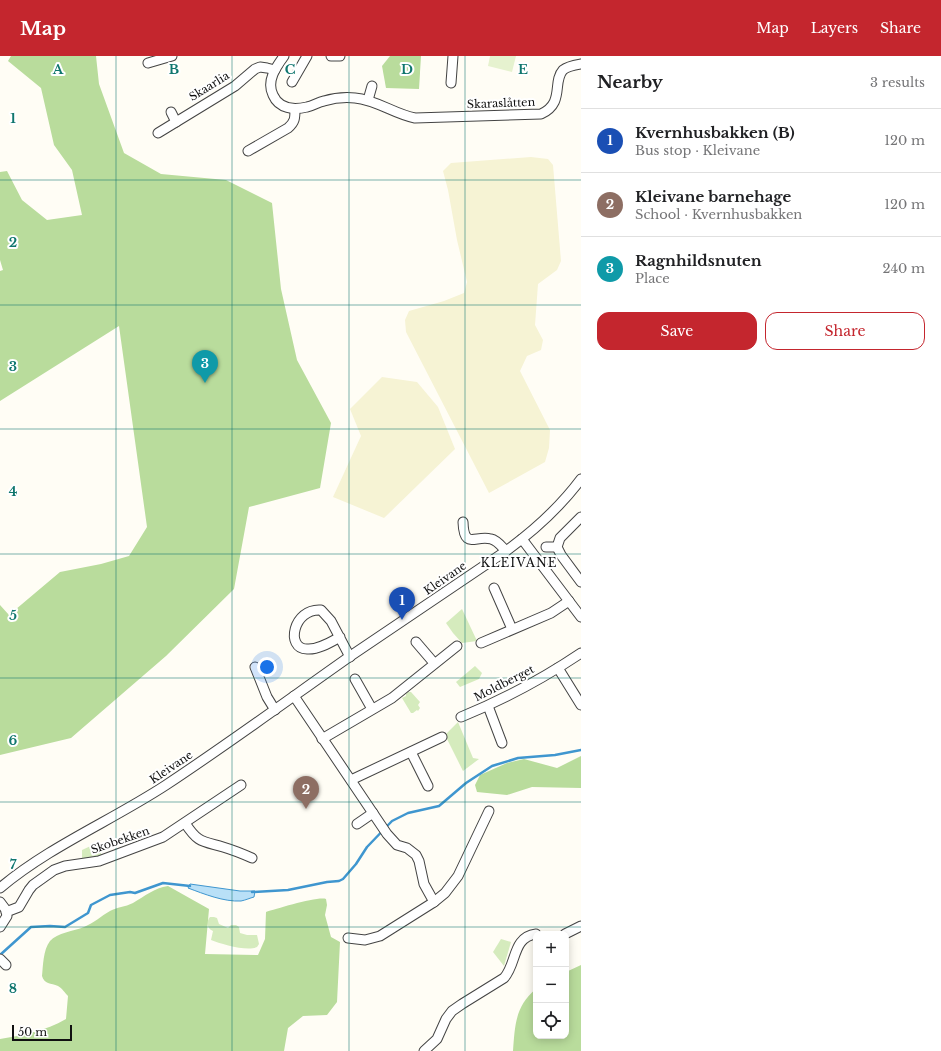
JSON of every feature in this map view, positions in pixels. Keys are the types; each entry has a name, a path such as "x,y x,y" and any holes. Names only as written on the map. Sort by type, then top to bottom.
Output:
{"street":[{"path":"148,63 172,56"},
{"path":"284,56 275,70 270,86 274,98 282,106 295,109 307,107 324,101 338,99 354,98 368,100 372,86"},
{"path":"292,82 307,56"},
{"path":"331,56 340,56"},
{"path":"451,83 453,56"},
{"name":"Skaraslåtten","path":"368,100 405,116 415,118 541,114 552,106 560,76 563,71 568,67 581,64"},
{"name":"Skaarlia","path":"158,133 235,86 255,69 267,68 275,70"},
{"path":"248,151 288,128 295,120 295,109"},
{"path":"171,112 176,122"},
{"name":"Kleivane","path":"0,888 40,858 153,793 506,551 553,512 581,479"},
{"path":"581,517 560,538 557,547 561,555 581,582"},
{"path":"463,522 463,533 466,537 471,539 491,538 506,551"},
{"path":"522,539 581,616"},
{"path":"546,547 557,547"},
{"path":"494,588 512,629"},
{"path":"481,643 551,613 570,601"},
{"path":"340,637 322,645 307,649 300,647 295,642 294,631 300,618 305,614 312,610 321,610 331,621 340,637 350,657"},
{"path":"416,642 434,664"},
{"path":"322,739 392,698 457,646"},
{"name":"Moldberget","path":"460,717 488,706 519,691 581,653"},
{"path":"255,667 267,697 275,710"},
{"path":"558,668 581,705"},
{"path":"355,679 372,709"},
{"path":"294,696 393,841 397,845 412,851 416,855 419,861 424,884 434,902"},
{"path":"488,706 502,743"},
{"path":"351,780 442,737"},
{"path":"411,752 428,786"},
{"name":"Skobekken","path":"6,912 19,907 33,884 59,868 71,864 99,861 156,840 185,823 241,785"},
{"path":"348,938 365,940 380,936 434,902 453,885 489,811"},
{"path":"356,824 373,813"},
{"path":"185,823 194,836 200,840 252,858"},
{"path":"0,902 6,912 7,918 0,927"},
{"path":"424,1051 443,1038 446,1019 452,1011 504,978 509,972 518,945 528,936 533,935"}],"shaded area":[{"path":"531,157 548,159 553,165 561,261 557,270 538,284 535,325 543,340 541,350 527,356 520,371 550,430 549,448 545,462 489,493 406,332 405,320 409,311 444,301 464,293 467,282 443,171 451,163"},
{"path":"382,377 417,382 438,407 455,449 384,518 333,497 361,436 350,409"}],"green space":[{"path":"11,56 96,56 99,84 124,153 161,174 226,180 272,203 281,289 297,360 331,423 320,488 249,507 234,589 166,656 71,738 0,755 0,605 9,615 60,572 101,564 129,556 147,527 119,326 0,401 0,271 3,270 0,260 0,172 7,171 22,200 47,220 82,215 72,170 54,145 41,88 8,61"},
{"path":"390,56 421,56 419,89 386,88 382,66"},
{"path":"490,56 516,56 512,72 488,66"},
{"path":"462,609 477,641 462,643 446,623"},
{"path":"475,666 482,673 479,679 460,687 456,682"},
{"path":"408,692 411,692 420,702 418,705 420,708 418,711 417,710 413,713 411,713 402,698 406,696"},
{"path":"458,722 473,758 479,759 463,771 445,735"},
{"path":"581,756 581,788 532,787 507,795 477,792 475,785 480,775 507,763 524,759 557,768"},
{"path":"97,843 102,856 82,860 82,850"},
{"path":"168,886 209,909 205,954 258,955 265,939 266,912 315,899 326,899 327,905 325,915 331,937 340,942 337,1002 327,1015 303,1016 288,1028 284,1051 0,1051 0,1039 42,1030 66,1019 68,996 58,986 44,981 42,976 45,953 50,941 53,938 88,925 110,911 133,903 154,890"},
{"path":"210,917 217,918 219,924 228,928 231,925 236,925 239,927 240,933 257,935 259,944 257,947 247,949 211,940 213,931 208,927"},
{"path":"501,939 511,942 504,966 493,952"},
{"path":"581,965 581,1051 513,1051 517,1017 524,1002 533,992 533,1039 569,1039 569,971"}],"water":[{"path":"190,884 240,891 255,891 254,897 241,901 234,901 214,897 188,888"}],"waterway":[{"path":"252,892 288,890 339,881 343,879 356,864 367,847 392,821 408,813 439,806 466,783 492,766 518,758 555,755 581,750"},
{"path":"0,955 31,927 65,927 88,913 91,905 110,895 130,892 135,893 163,883 190,886"}],"place":[{"name":"Ragnhildsnuten","path":"205,383"},
{"name":"Kvernhusbakken (B)","path":"402,620"},
{"name":"Kleivane barnehage","path":"306,809"}],"district":[{"name":"KLEIVANE","path":"519,562"}]}
